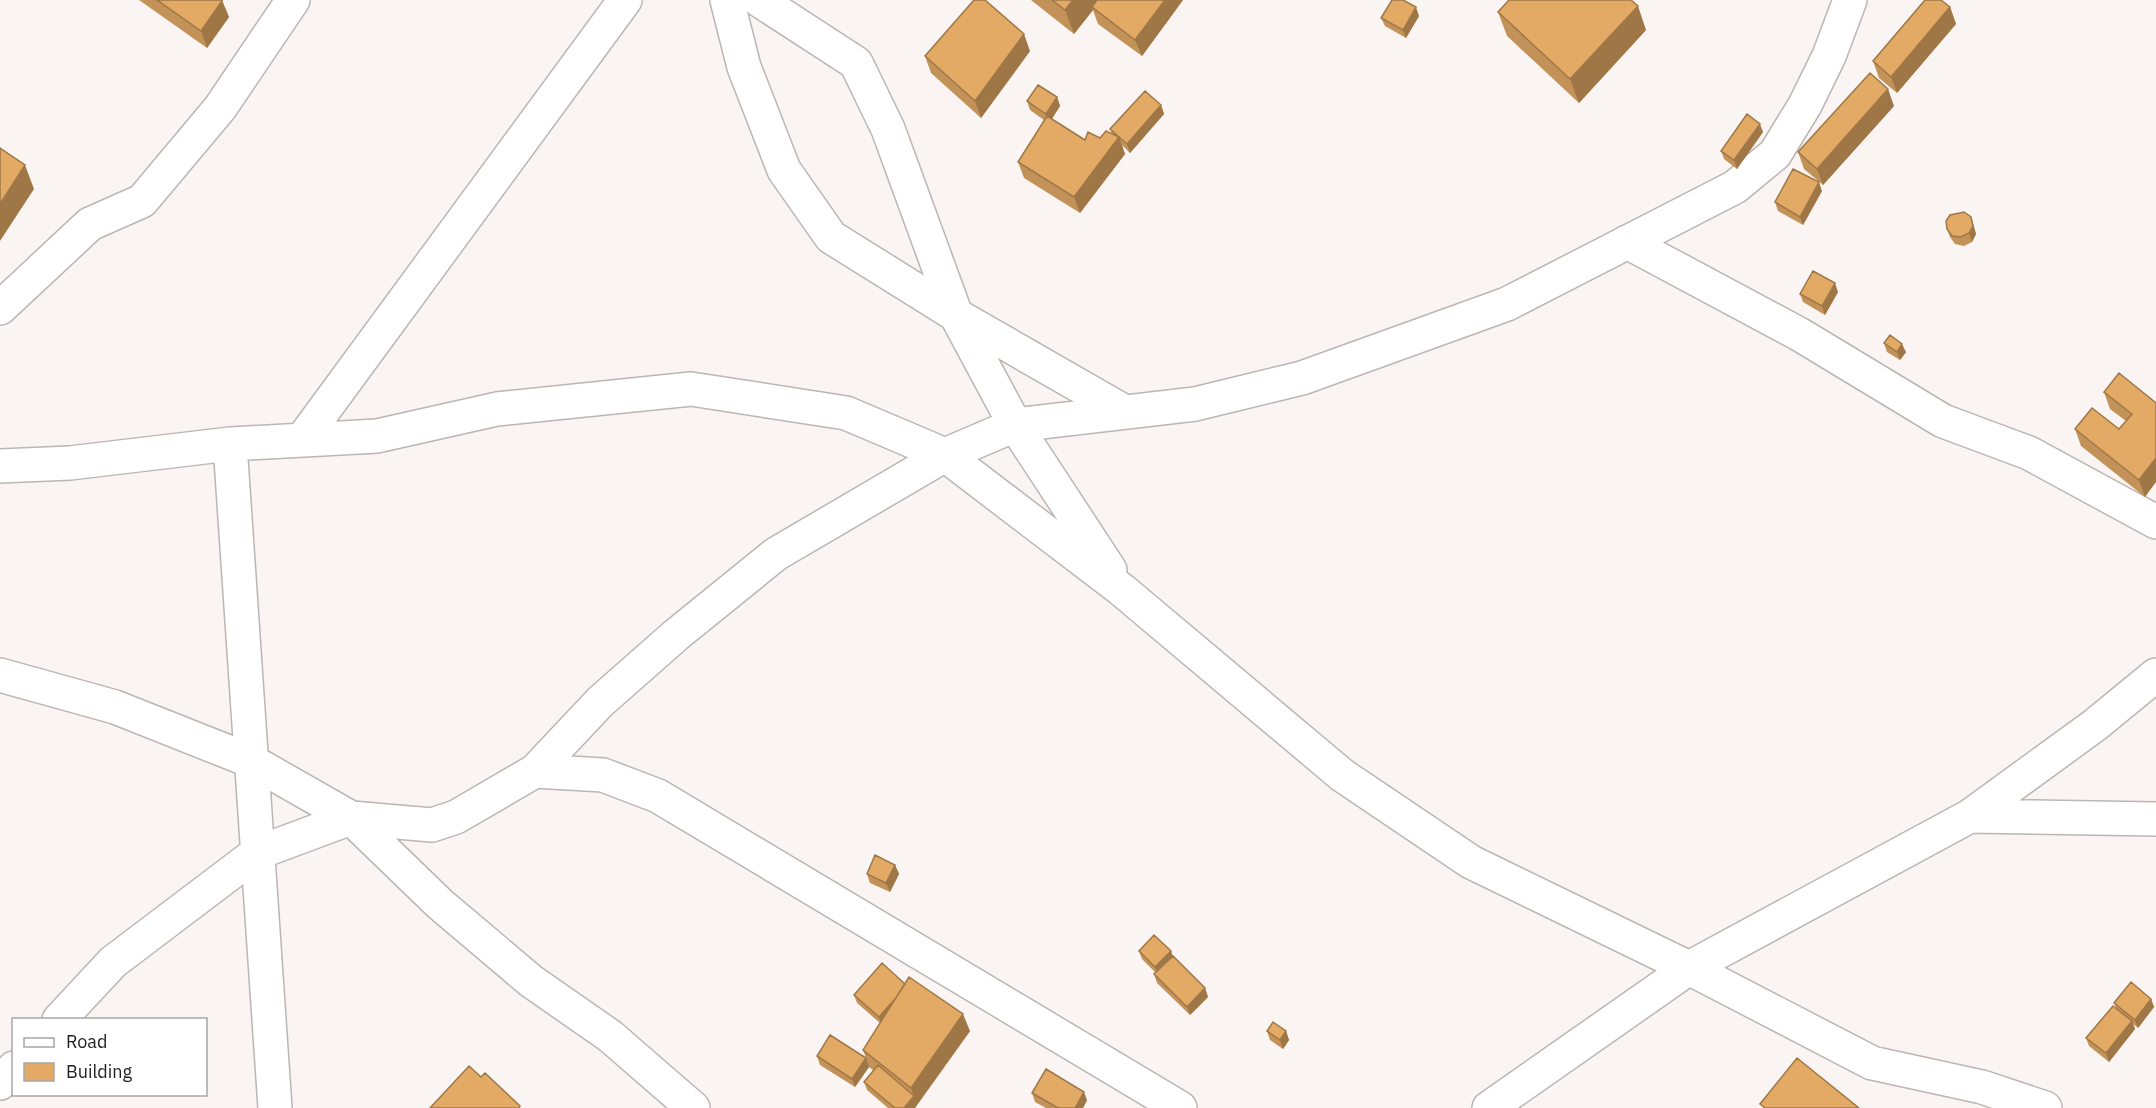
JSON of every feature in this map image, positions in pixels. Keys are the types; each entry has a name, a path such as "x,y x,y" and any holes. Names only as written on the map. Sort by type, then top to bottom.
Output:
{"street":[{"path":"0,308 90,224 142,201 220,108 293,0"},
{"path":"302,440 626,0"},
{"path":"726,0 744,67 784,171 831,237 956,315 1125,412"},
{"path":"759,0 856,63 888,129 956,315 1015,425 1122,590"},
{"path":"61,1018 113,962 257,853 351,818 432,825 456,817 536,771 609,695 676,635 776,554 945,455 1015,425 1195,404 1302,378 1507,304 1735,188 1775,154 1805,105 1829,56 1850,0"},
{"path":"1627,242 1798,334 1943,421 2029,453 2156,522"},
{"path":"0,466 70,463 230,444 377,436 497,409 691,389 846,413 945,455 1122,590 1342,775 1471,862 1689,968 1872,1064 1993,1098 2045,1108"},
{"path":"230,444 275,1108"},
{"path":"0,675 115,707 251,761 351,818 449,912 531,981 609,1036 693,1108"},
{"path":"1489,1108 1689,968 1970,816 2095,725 2156,675"},
{"path":"536,771 603,775 658,796 1180,1108"},
{"path":"1970,816 2156,819"},
{"path":"0,1083 12,1070"}],"building":[{"path":"157,0 222,0 222,1 201,31"},
{"path":"974,0 985,0 1024,34 975,101 925,56"},
{"path":"1052,0 1073,0 1065,10"},
{"path":"1097,0 1165,0 1135,40 1092,7"},
{"path":"1392,0 1403,0 1416,7 1403,30 1381,18"},
{"path":"1509,0 1631,0 1638,6 1570,79 1498,12"},
{"path":"1925,0 1941,0 1950,7 1891,77 1873,61"},
{"path":"1870,73 1888,89 1817,169 1798,152"},
{"path":"1038,85 1057,97 1046,114 1027,101"},
{"path":"1145,91 1161,105 1127,144 1110,129"},
{"path":"1747,114 1760,124 1734,160 1721,151"},
{"path":"1047,116 1085,140 1088,132 1100,138 1106,131 1119,137 1074,197 1018,162"},
{"path":"0,148 25,165 0,204"},
{"path":"1793,169 1819,182 1800,217 1775,202"},
{"path":"1964,212 1971,217 1973,226 1969,233 1961,237 1952,236 1947,229 1946,221 1950,215"},
{"path":"1813,271 1835,283 1822,306 1800,294"},
{"path":"1890,335 1902,344 1897,352 1884,343"},
{"path":"2119,373 2156,403 2156,458 2139,480 2075,429 2092,408 2119,429 2132,414 2104,392"},
{"path":"875,855 895,865 886,883 867,874"},
{"path":"1154,935 1171,951 1155,967 1139,951"},
{"path":"1173,956 1205,988 1187,1007 1154,974"},
{"path":"882,963 905,984 879,1017 854,995"},
{"path":"909,977 963,1014 911,1088 863,1050"},
{"path":"2131,982 2151,999 2135,1020 2114,1003"},
{"path":"2113,1006 2132,1021 2106,1053 2086,1038"},
{"path":"1273,1022 1286,1031 1280,1040 1267,1031"},
{"path":"830,1035 866,1058 852,1079 817,1056"},
{"path":"1797,1058 1859,1108 1765,1108 1760,1104"},
{"path":"878,1065 914,1096 904,1108 895,1108 864,1082"},
{"path":"469,1066 481,1077 485,1073 520,1106 519,1108 430,1108"},
{"path":"1046,1069 1084,1092 1075,1108 1058,1108 1032,1093"}]}
